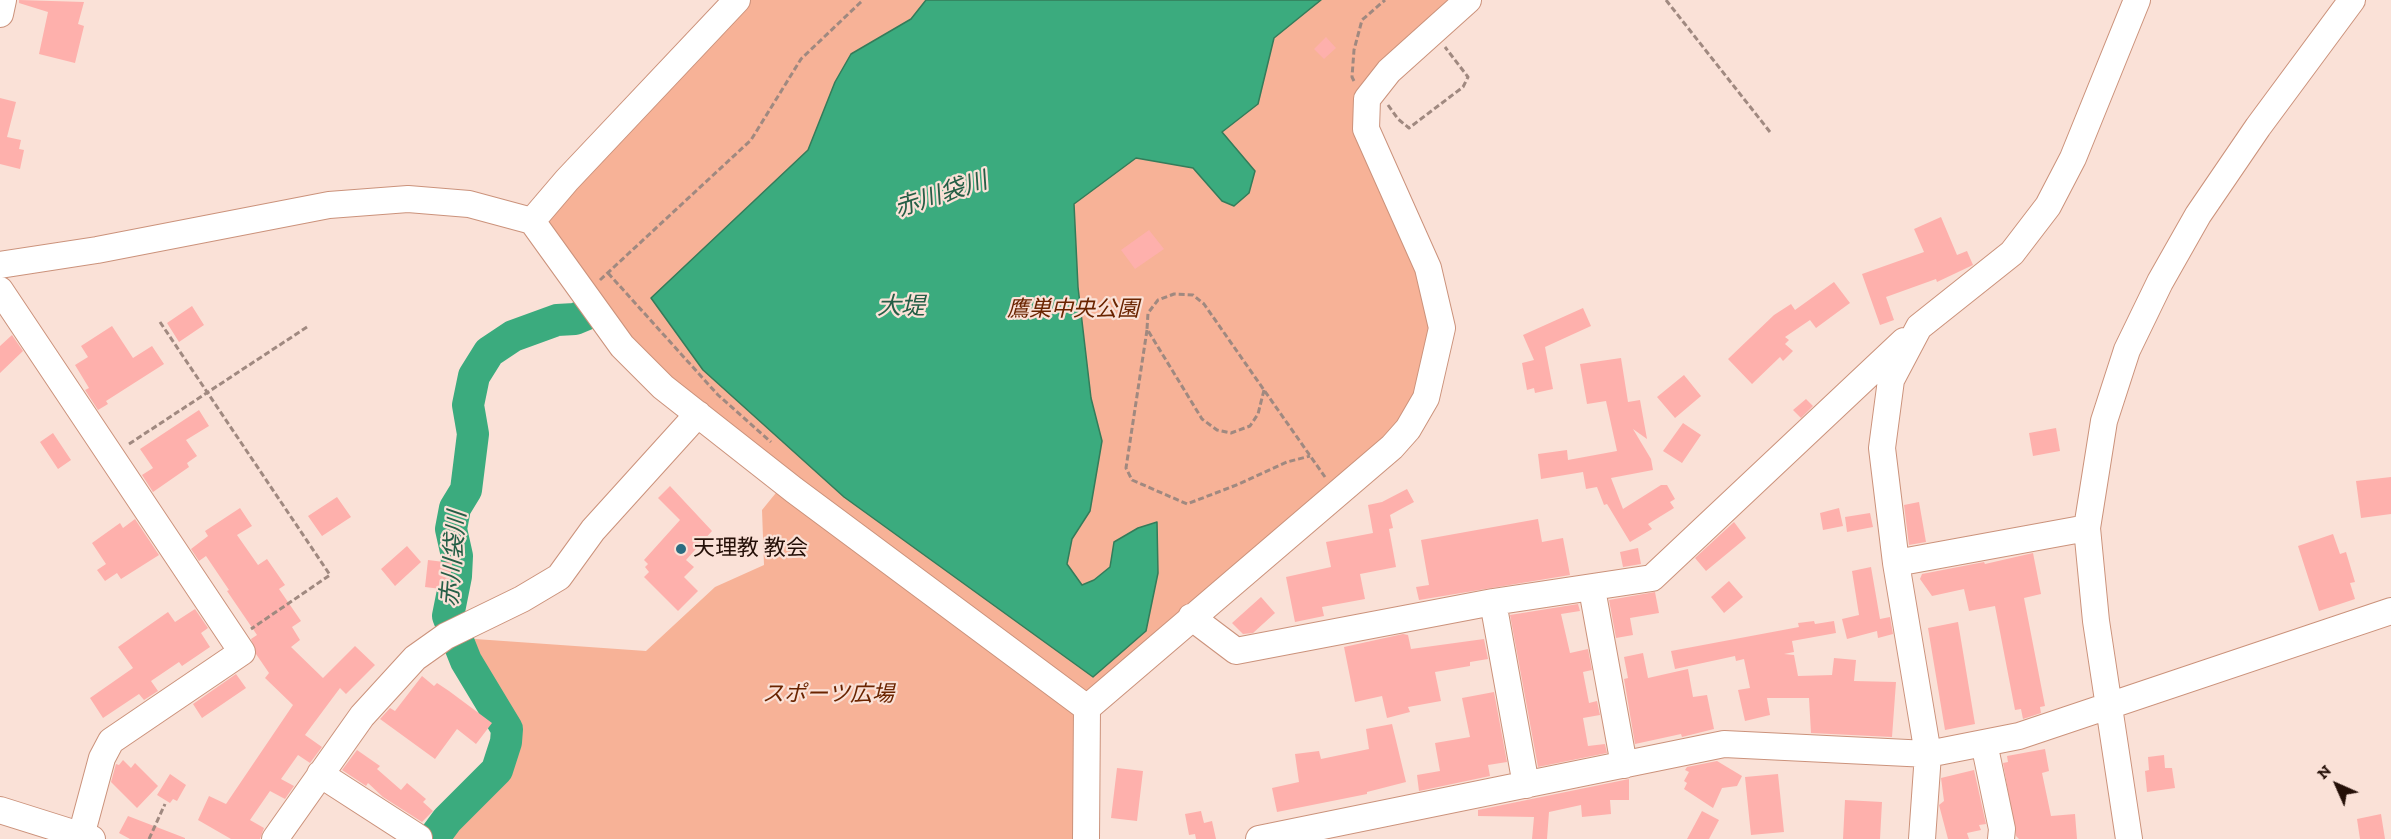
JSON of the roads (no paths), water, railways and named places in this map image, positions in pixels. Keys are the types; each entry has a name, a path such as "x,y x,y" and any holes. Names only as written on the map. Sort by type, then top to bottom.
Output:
{"street":[{"path":"0,14 3,0"},
{"path":"532,221 567,180 737,0"},
{"path":"1086,839 1087,708 1392,447 1408,429 1426,398 1442,328 1428,268 1366,129 1372,93 1389,71 1468,0"},
{"path":"1191,617 1236,651 1493,602 1592,589 1652,578 1919,327 2012,253 2048,206 2073,158 2137,0"},
{"path":"2129,839 2096,621 2087,528 2104,421 2127,350 2160,282 2198,215 2258,127 2352,0"},
{"path":"0,265 97,250 329,205 363,202 408,199 469,204 532,221 571,272 622,346 663,387 794,490 1087,708"},
{"path":"0,291 242,652 111,741 102,758 87,838 0,810"},
{"path":"1919,327 1891,380 1882,448 1896,563 1928,754 1922,839"},
{"path":"275,839 362,716 415,658 457,631 559,577 593,530 698,414"},
{"path":"1896,563 2087,528"},
{"path":"1592,589 1624,765"},
{"path":"1493,602 1526,785"},
{"path":"1259,839 1724,744 1928,754 2019,736 2391,611"},
{"path":"1983,743 2002,829 2001,839"},
{"path":"320,774 419,838"}],"water":[{"name":"大堤","path":"926,0 1321,0 1274,38 1258,104 1222,132 1255,171 1249,193 1234,206 1222,201 1193,168 1136,158 1074,204 1078,287 1091,398 1102,441 1090,511 1072,539 1067,564 1082,585 1094,580 1110,567 1114,542 1138,528 1157,522 1158,573 1146,631 1093,677 844,497 703,370 651,298 808,150 835,82 851,54 911,19"}],"waterway":[{"name":"赤川袋川","path":"433,839 447,820 497,770 506,742 507,729 466,661 448,616 456,576 457,556 451,529 455,508 466,490 473,434 468,405 474,376 489,352 513,336 557,320 575,319 587,314"}],"place":[{"name":"天理教 教会","path":"681,549"}],"park label":[{"name":"鷹巣中央公園","path":"1073,310"},
{"name":"スポーツ広場","path":"828,695"}]}
